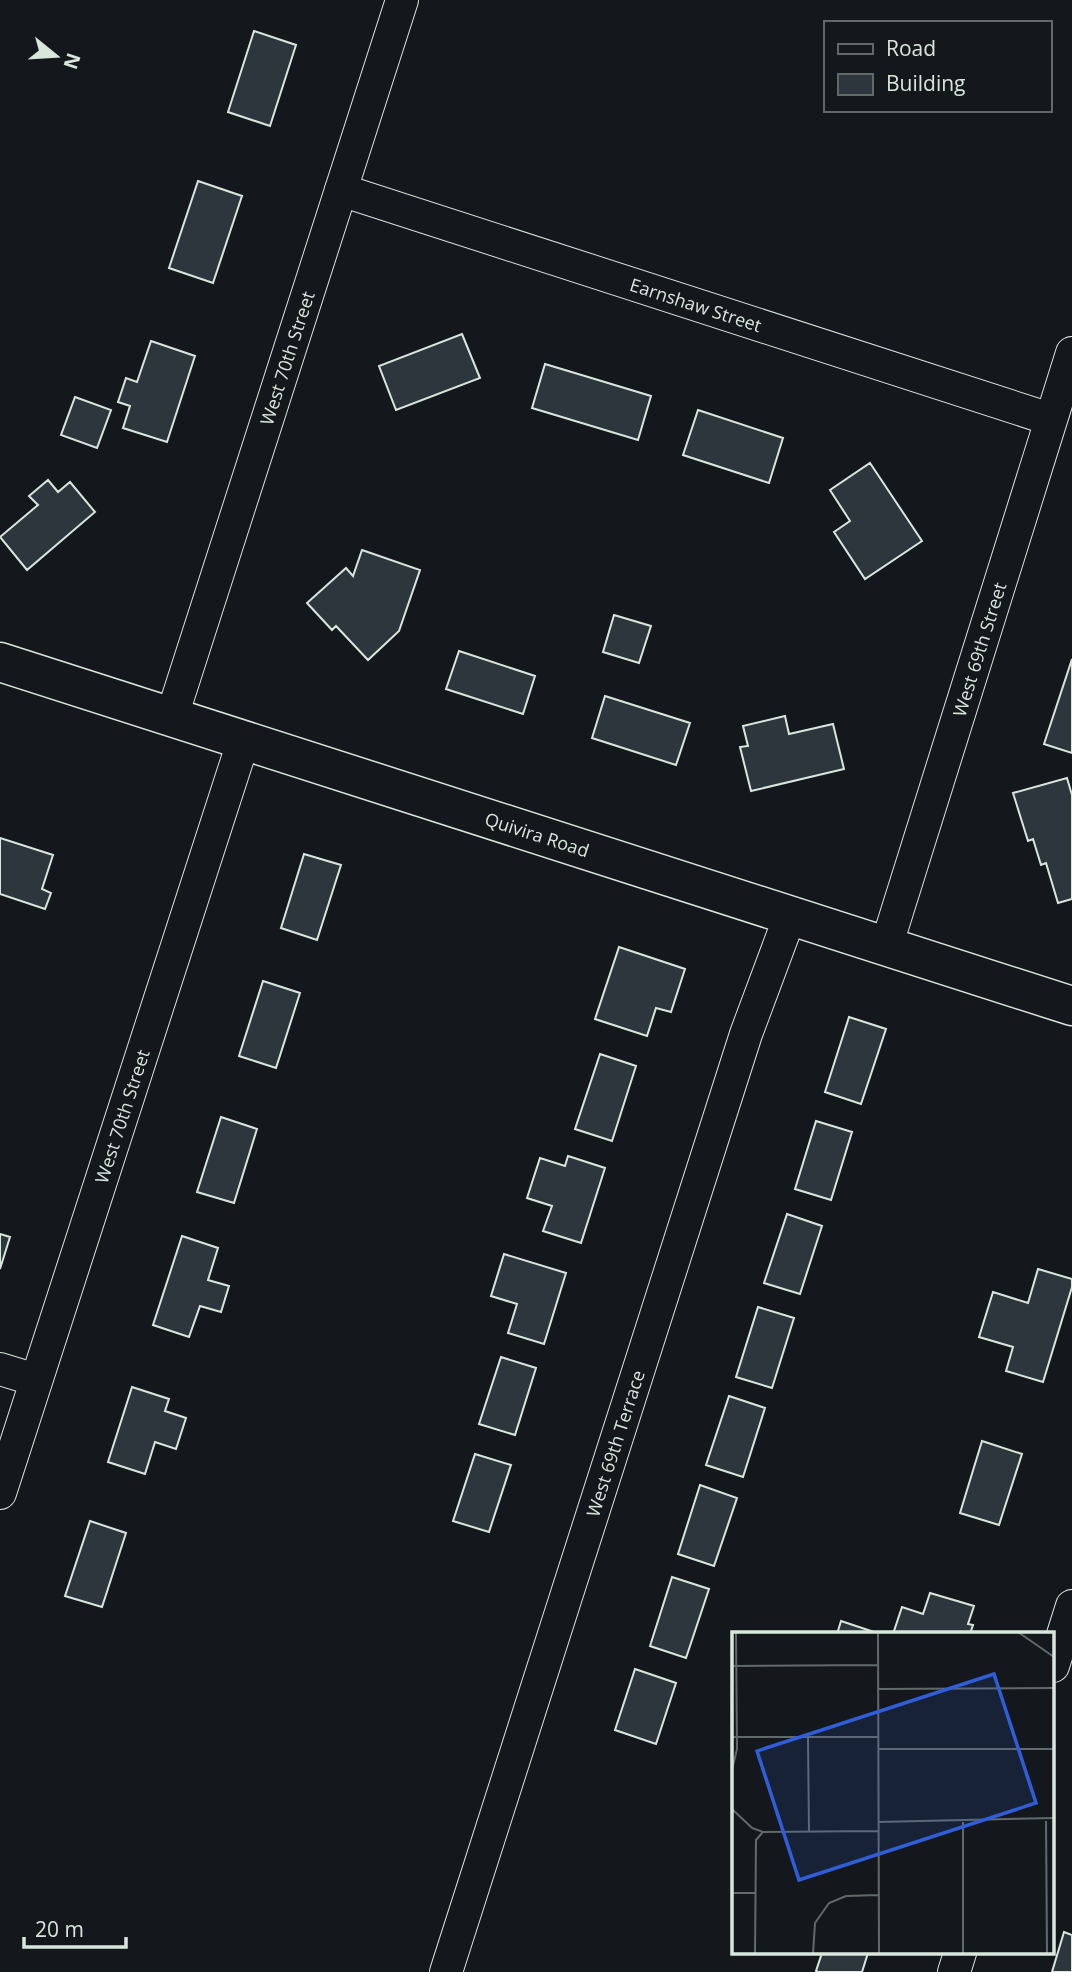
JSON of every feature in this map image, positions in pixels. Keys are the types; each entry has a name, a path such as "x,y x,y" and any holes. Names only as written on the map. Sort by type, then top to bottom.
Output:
{"main road":[{"name":"Quivira Road","path":"0,662 1072,1006"}],"street":[{"name":"West 70th Street","path":"173,716 402,0"},
{"name":"Earnshaw Street","path":"341,190 1051,419"},
{"name":"West 69th Street","path":"886,947 1072,353"},
{"name":"West 70th Street","path":"0,1493 244,739"},
{"name":"West 69th Terrace","path":"446,1972 729,1086 790,916"},
{"path":"0,1369 36,1380"},
{"path":"1054,1663 1072,1606"},
{"path":"954,1972 960,1954"}],"building":[{"path":"254,31 296,45 270,126 228,112"},
{"path":"198,181 242,196 213,283 169,268"},
{"path":"462,334 480,378 396,410 379,366"},
{"path":"151,341 195,356 167,442 123,428 130,406 118,402 126,378 137,382"},
{"path":"545,364 651,396 638,440 532,408"},
{"path":"75,397 111,410 97,448 61,435"},
{"path":"698,410 783,438 769,483 683,455"},
{"path":"870,463 922,541 865,579 834,532 850,521 830,490"},
{"path":"48,480 58,492 70,482 95,512 27,570 0,537 38,505 29,496"},
{"path":"362,550 420,570 399,631 368,660 336,626 332,630 307,603 346,568 353,576"},
{"path":"614,615 651,626 639,663 603,652"},
{"path":"459,651 535,676 523,714 446,689"},
{"path":"1072,659 1072,753 1044,744"},
{"path":"605,696 690,723 676,765 592,738"},
{"path":"785,716 789,734 833,724 844,769 751,791 740,747 748,746 743,726"},
{"path":"1067,778 1072,795 1072,899 1058,903 1046,863 1041,865 1033,839 1028,841 1013,793"},
{"path":"0,838 53,855 42,889 51,893 45,909 0,894"},
{"path":"304,854 341,865 317,940 281,928"},
{"path":"619,947 685,969 671,1012 656,1008 647,1036 595,1019"},
{"path":"263,981 300,993 276,1068 239,1056"},
{"path":"849,1017 886,1029 861,1104 825,1092"},
{"path":"600,1054 636,1066 612,1141 575,1129"},
{"path":"221,1117 257,1129 234,1203 197,1192"},
{"path":"816,1121 852,1132 831,1200 795,1189"},
{"path":"568,1156 605,1168 581,1243 543,1231 552,1206 527,1198 540,1158 565,1166"},
{"path":"787,1214 822,1226 800,1294 764,1283"},
{"path":"0,1234 10,1237 0,1269"},
{"path":"182,1236 218,1248 208,1280 229,1286 221,1312 200,1306 189,1337 153,1325"},
{"path":"504,1254 566,1273 544,1344 508,1333 517,1304 491,1296"},
{"path":"1038,1269 1072,1279 1072,1287 1043,1382 1006,1371 1013,1347 979,1337 993,1292 1028,1303"},
{"path":"758,1307 794,1318 772,1388 736,1377"},
{"path":"501,1357 536,1368 515,1435 479,1424"},
{"path":"132,1387 169,1399 165,1411 186,1418 176,1449 155,1442 145,1474 108,1462"},
{"path":"729,1396 765,1408 743,1477 706,1465"},
{"path":"982,1441 1022,1454 999,1525 960,1513"},
{"path":"475,1454 511,1465 489,1532 453,1521"},
{"path":"700,1485 737,1498 714,1566 678,1554"},
{"path":"90,1521 126,1533 102,1607 65,1596"},
{"path":"672,1577 709,1589 686,1658 650,1646"},
{"path":"930,1593 974,1606 968,1624 973,1625 971,1632 894,1632 902,1607 923,1614"},
{"path":"841,1621 874,1632 838,1632"},
{"path":"635,1669 676,1683 656,1744 615,1730"},
{"path":"1064,1932 1072,1935 1072,1972 1052,1972"},
{"path":"822,1954 868,1954 862,1972 816,1971"}]}
